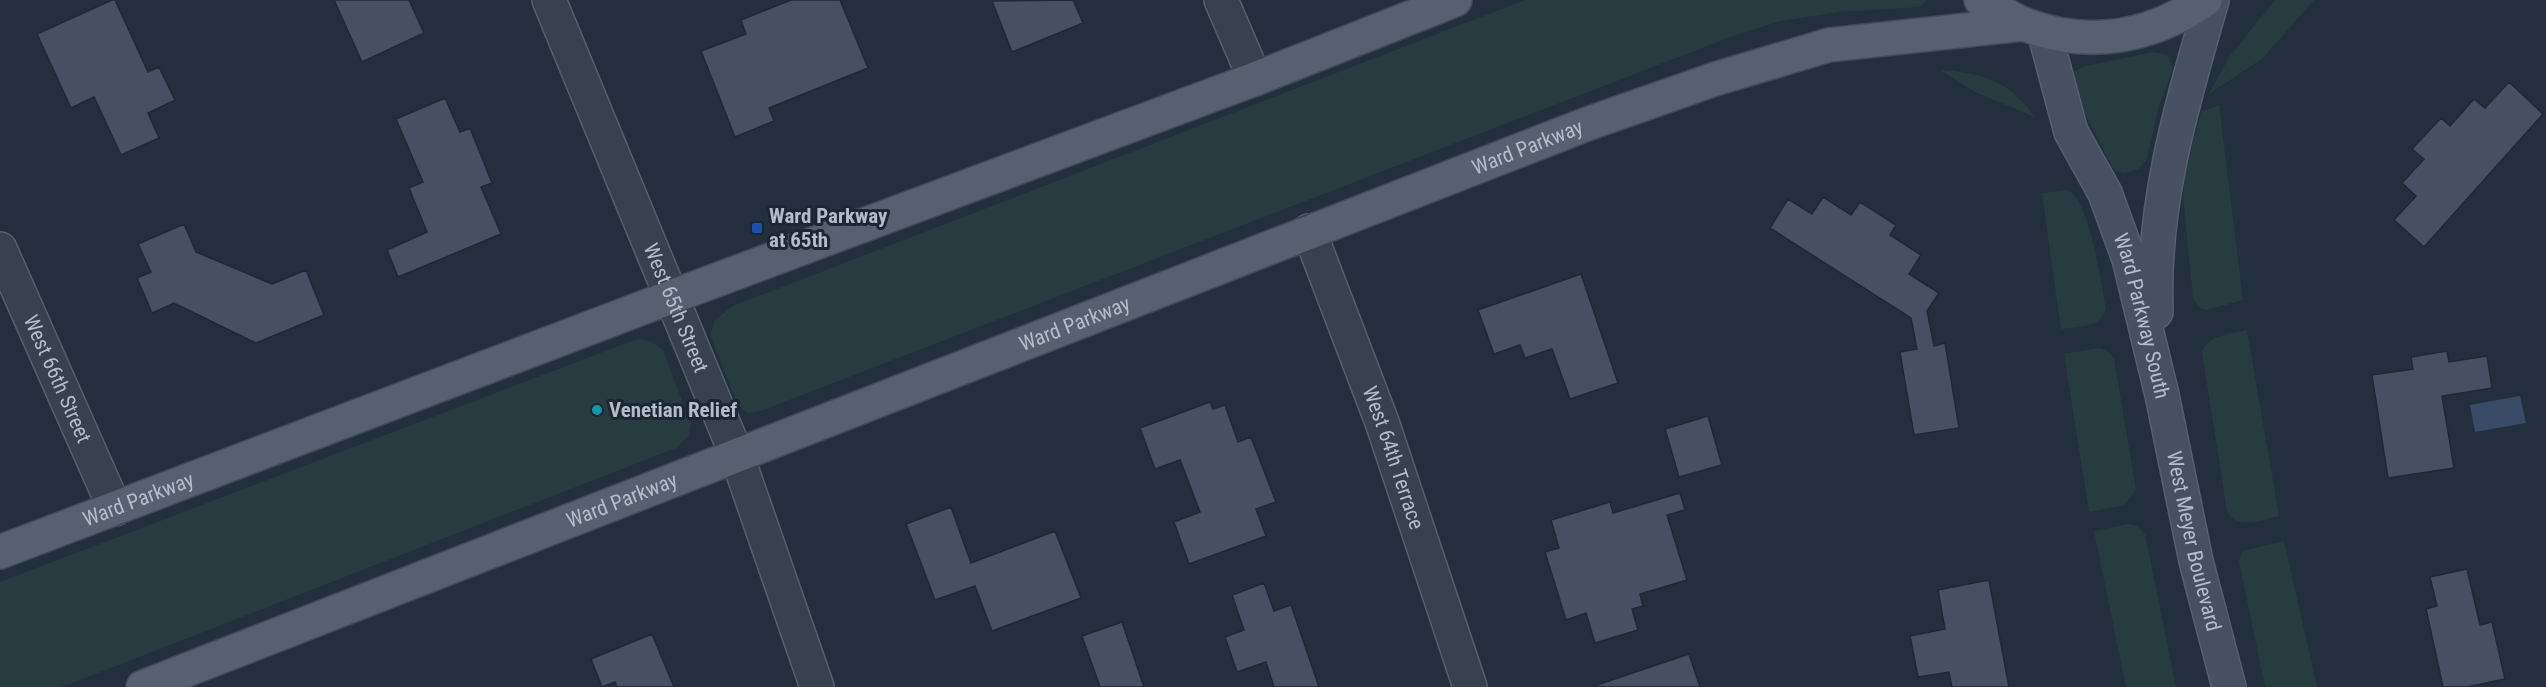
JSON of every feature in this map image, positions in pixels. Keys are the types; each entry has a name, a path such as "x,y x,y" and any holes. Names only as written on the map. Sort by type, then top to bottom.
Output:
{"main road":[{"name":"Ward Parkway","path":"0,552 671,297 1255,79 1455,0"},
{"path":"1981,0 2034,27 2062,36 2103,39 2143,32 2181,17 2205,0"},
{"name":"Ward Parkway South","path":"2162,395 2155,274 2159,225 2170,151 2212,0"},
{"name":"Ward Parkway","path":"157,685 1309,231 1587,124 1715,79 1829,45 2034,27"},
{"name":"Ward Parkway South","path":"2034,27 2071,132 2105,193 2129,259 2162,395"},
{"name":"West Meyer Boulevard","path":"2162,395 2195,554 2229,687"}],"street":[{"name":"West 65th Street","path":"549,0 737,456 817,687"},
{"path":"1221,0 1255,79"},
{"name":"West 64th Terrace","path":"1309,231 1382,422 1470,687"},
{"name":"West 66th Street","path":"0,249 115,509"}],"green space":[{"path":"1525,0 1927,0 1921,7 1839,12 1780,21 1733,36 761,411 747,413 737,403 710,335 715,320 733,306"},
{"path":"2275,0 2314,0 2263,58 2209,94 2229,57"},
{"path":"2153,52 2168,55 2173,68 2159,106 2146,161 2138,169 2125,173 2114,170 2071,86 2073,72 2082,67"},
{"path":"1940,70 1969,73 1993,81 2015,94 2035,117 1977,93"},
{"path":"2219,105 2243,300 2206,310 2200,308 2193,299 2183,196 2185,171 2201,112"},
{"path":"2067,190 2075,196 2088,225 2098,263 2106,309 2099,320 2093,323 2061,329 2042,193"},
{"path":"2247,330 2279,516 2243,522 2231,517 2227,511 2202,352 2209,342 2215,339"},
{"path":"637,339 650,341 663,350 691,425 688,437 676,448 62,687 0,687 0,582"},
{"path":"2100,348 2110,353 2114,359 2136,490 2125,505 2089,512 2064,354"},
{"path":"2128,524 2137,526 2145,534 2176,687 2126,687 2094,531"},
{"path":"2284,541 2317,687 2265,687 2239,561 2242,551"}],"water":[{"path":"2520,396 2526,423 2475,432 2470,405"}],"building":[{"path":"115,0 148,72 159,67 175,100 148,113 159,138 121,155 94,97 71,108 37,34"},
{"path":"334,0 409,0 424,33 362,62"},
{"path":"791,0 840,0 868,68 769,108 774,121 735,137 701,51 746,34 741,20"},
{"path":"1073,0 1083,23 1012,52 992,1"},
{"path":"2509,82 2543,114 2424,247 2394,220 2416,196 2402,183 2424,159 2412,149 2441,118 2450,126 2474,99 2485,108"},
{"path":"445,98 460,132 470,128 492,183 481,187 501,234 398,277 387,250 427,232 409,188 423,182 396,119"},
{"path":"1823,197 1851,215 1860,202 1896,225 1890,235 1921,255 1909,274 1939,293 1927,311 1934,346 1945,343 1959,428 1914,435 1900,352 1917,349 1911,318 1770,228 1788,199 1812,214"},
{"path":"184,224 196,252 272,284 306,270 324,315 256,343 174,303 152,313 137,278 151,272 138,244"},
{"path":"1581,274 1618,383 1570,399 1552,349 1525,358 1520,345 1494,354 1478,310"},
{"path":"2447,351 2449,362 2487,356 2492,388 2442,396 2454,468 2388,478 2372,375 2413,369 2411,357"},
{"path":"1210,402 1213,409 1225,405 1238,442 1251,437 1276,502 1256,509 1266,536 1189,564 1174,522 1200,512 1180,460 1155,469 1140,428"},
{"path":"1708,416 1722,465 1679,477 1665,429"},
{"path":"1680,493 1685,510 1667,515 1687,580 1640,594 1643,606 1632,609 1638,630 1595,643 1586,613 1566,620 1545,552 1559,548 1551,520 1610,502 1613,513"},
{"path":"951,507 971,563 1055,531 1081,598 992,631 975,586 935,600 906,524"},
{"path":"2467,569 2480,625 2492,622 2505,679 2467,687 2443,687 2426,609 2437,606 2430,577"},
{"path":"1989,580 2009,687 1952,687 1949,672 1918,677 1910,636 1945,629 1938,590"},
{"path":"1264,583 1274,611 1291,605 1319,687 1274,687 1266,662 1237,672 1225,637 1244,630 1232,595"},
{"path":"1122,622 1144,687 1100,687 1082,636"},
{"path":"652,634 674,687 617,687 615,682 602,687 591,659"},
{"path":"1689,654 1700,687 1594,687 1594,686"}],"place":[{"name":"Ward Parkway at 65th","path":"757,228"},
{"name":"Venetian Relief","path":"597,410"}]}
